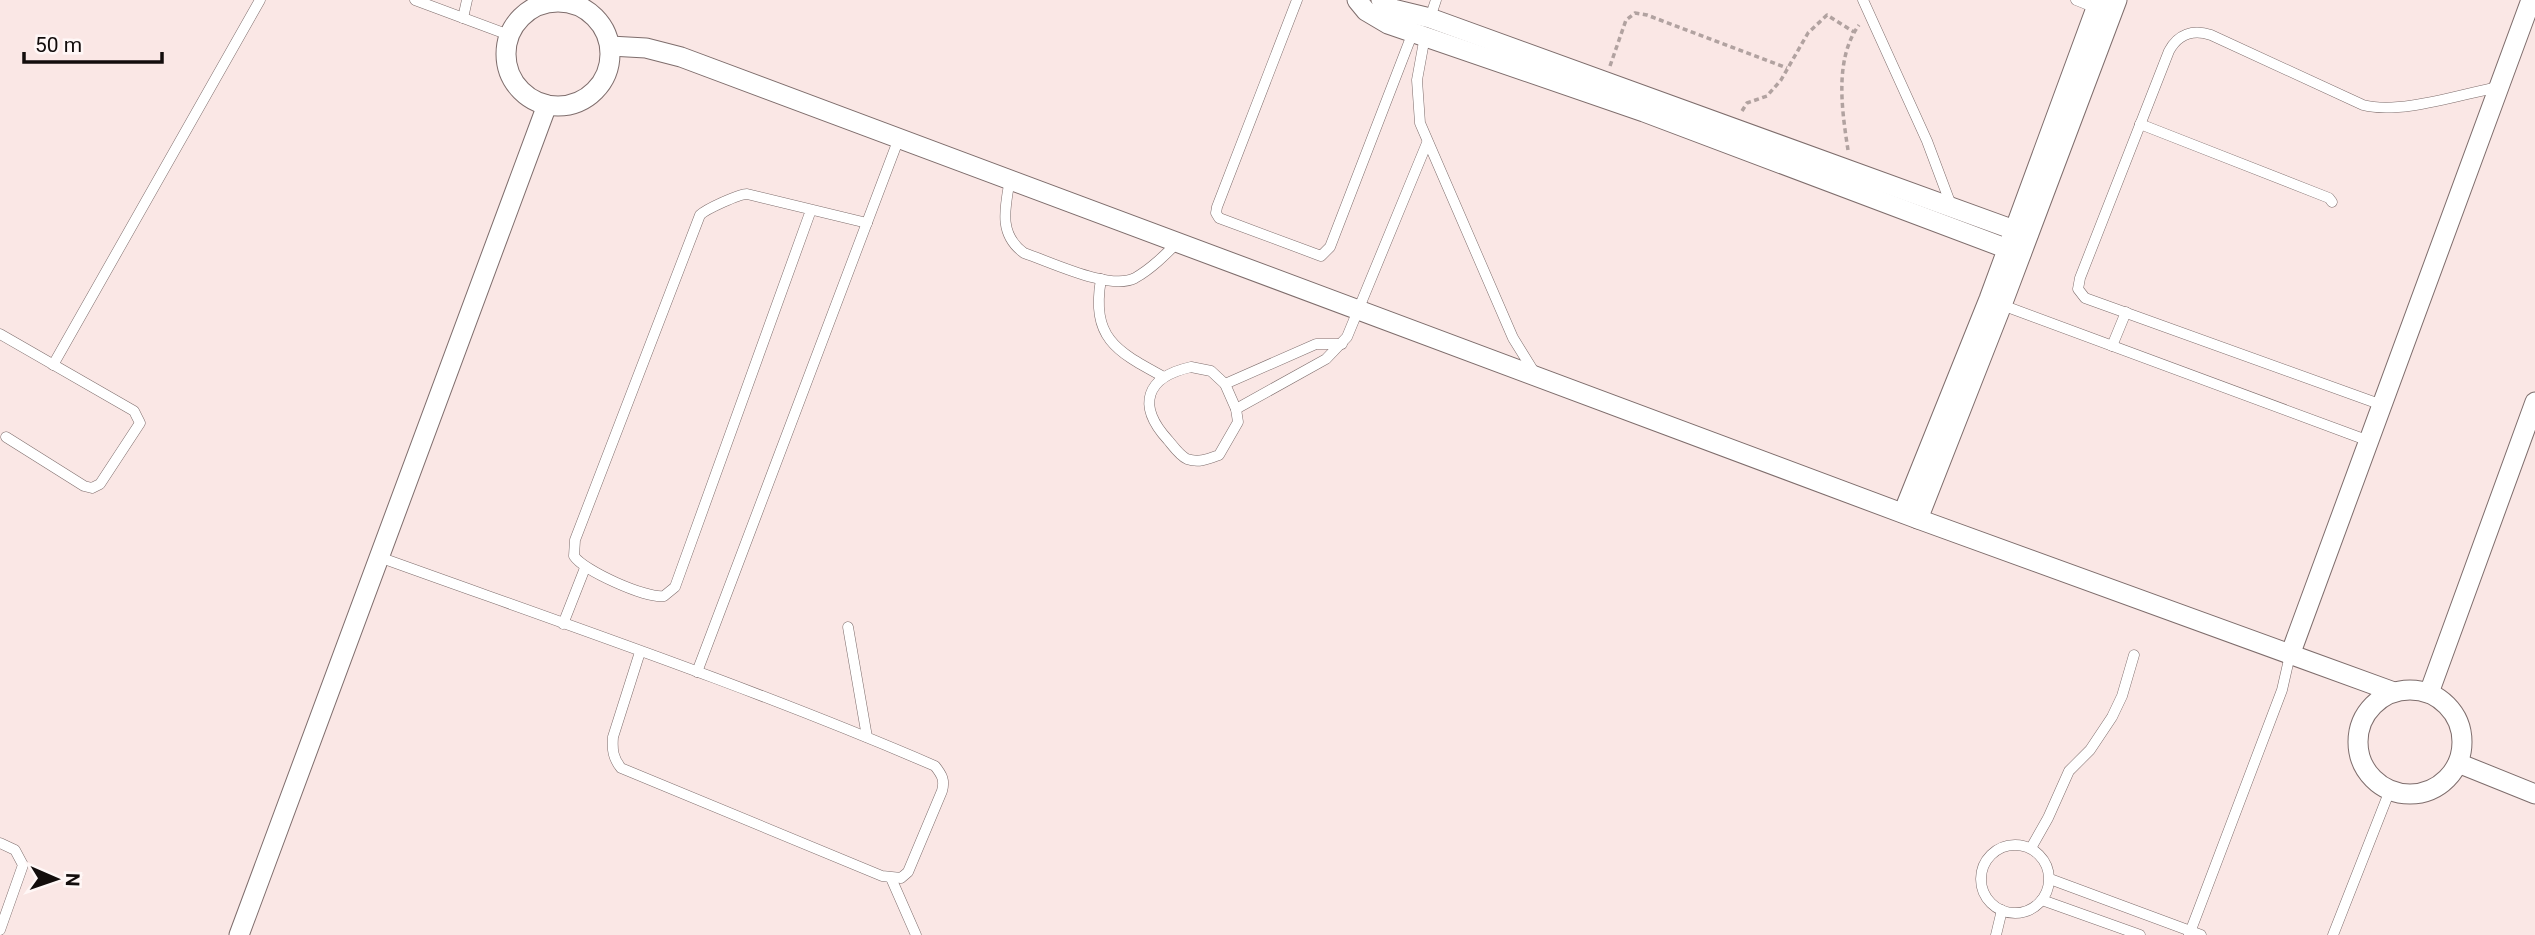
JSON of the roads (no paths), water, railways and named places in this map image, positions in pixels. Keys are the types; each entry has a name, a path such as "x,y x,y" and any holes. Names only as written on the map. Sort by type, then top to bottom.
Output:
{"street":[{"path":"1357,0 1376,18 1426,21 1644,112 2014,251"},
{"path":"1381,0 1393,9 1426,21 1605,82 2021,232"},
{"path":"2290,655 2531,0"},
{"path":"546,2 581,3 605,29 610,46 610,63 604,79 593,93 578,102 561,106 547,105 528,97 516,85 508,69 506,52 509,35 518,20 531,9 546,2"},
{"path":"1911,516 1996,302 2106,5"},
{"path":"610,46 646,48 681,57 1911,516 2393,692"},
{"path":"239,935 547,105"},
{"path":"1945,225 1952,206"},
{"path":"2429,693 2535,402"},
{"path":"2406,690 2429,693 2440,699 2456,716 2462,739 2458,762 2450,777 2437,787 2421,793 2405,794 2389,790 2376,782 2366,770 2358,740 2361,724 2380,700 2393,692 2406,690"},
{"path":"2458,762 2535,794"}],"lane":[{"path":"53,365 260,0"},
{"path":"415,0 509,35"},
{"path":"463,18 467,0"},
{"path":"1297,0 1216,214 1219,218 1321,256 1330,247 1426,21"},
{"path":"1863,0 1927,141 1952,206"},
{"path":"2076,0 2106,5"},
{"path":"1426,21 1417,80 1420,123 1513,338 1537,376"},
{"path":"2382,405 2085,298 2078,283 2172,44 2190,33 2211,35 2374,108 2396,108 2499,87"},
{"path":"2140,124 2329,198 2332,202"},
{"path":"697,672 899,138"},
{"path":"1236,409 1326,359 1342,344 1359,310 1427,143"},
{"path":"1010,179 1004,222 1014,246 1024,253 1117,282 1135,278 1178,242"},
{"path":"811,210 675,587 658,597 585,568 574,556 575,540 700,215 740,194 747,194 867,223"},
{"path":"1101,279 1098,308 1106,334 1120,352 1162,376"},
{"path":"1996,302 2369,441"},
{"path":"2112,346 2126,312"},
{"path":"0,334 134,411 139,418 138,427 100,484 92,488 6,437"},
{"path":"1225,384 1316,344 1342,344"},
{"path":"1191,367 1211,371 1225,384 1236,409 1238,422 1219,455 1201,461 1185,458 1159,430 1150,413 1150,393 1162,376 1191,367"},
{"path":"379,557 697,672 935,766 942,774 944,784 908,872 901,877 891,878 621,768 612,749 613,737 640,652"},
{"path":"564,624 585,568"},
{"path":"848,627 867,737"},
{"path":"2031,848 2069,771 2095,743 2112,717 2122,696 2134,654"},
{"path":"2050,879 2193,934 2282,690 2290,655"},
{"path":"2333,935 2389,790"},
{"path":"0,843 19,854 23,871 0,930"},
{"path":"2016,844 2040,854 2050,879 2042,900 2034,908 2012,913 2001,910 1990,902 1983,891 1981,878 1983,865 1991,854 2003,846 2016,844"},
{"path":"891,878 916,935"},
{"path":"2042,900 2140,935"},
{"path":"1996,935 2001,910"}]}
